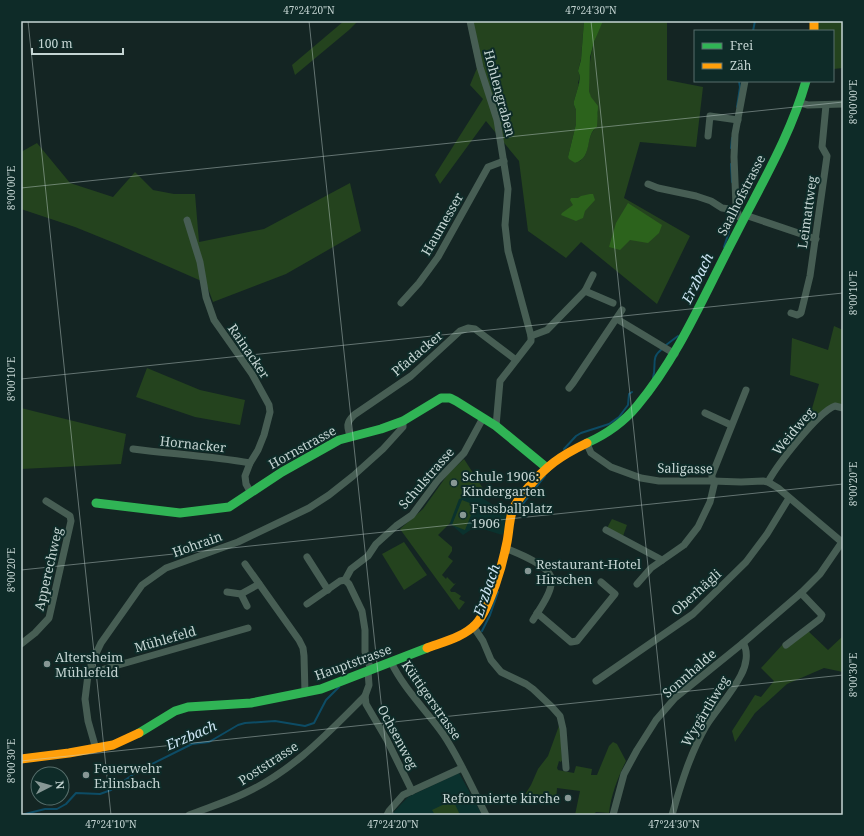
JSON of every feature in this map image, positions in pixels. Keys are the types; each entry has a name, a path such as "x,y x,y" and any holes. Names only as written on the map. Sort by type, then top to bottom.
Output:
{"main road":[{"name":"Saalhofstrasse","path":"587,444 616,427 626,418 675,354 742,215 781,145 800,103 806,82"},
{"name":"Hornstrasse","path":"96,503 180,513 230,507 282,472 339,440 381,429 403,421 440,398 450,398 456,401 496,426 547,468"},
{"name":"Hauptstrasse","path":"21,759 96,749 113,745 125,740 169,714 188,707 251,703 320,689 454,638 473,626 488,605 506,548 511,516 516,504 547,468 562,456 587,444"}],"street":[{"name":"Hohlengraben","path":"470,21 480,67 497,120 508,189 505,225 508,251 531,336"},
{"path":"742,215 734,157 735,134 744,82"},
{"path":"800,103 808,105 843,104"},
{"name":"Leimattweg","path":"792,313 797,315 801,313 810,276 827,156 822,147 826,105"},
{"path":"708,136 710,116 738,120"},
{"name":"Haumesser","path":"400,303 419,283 438,257 488,167 504,161"},
{"path":"648,184 696,196 710,201 722,208 816,239"},
{"name":"Rainacker","path":"187,220 200,262 206,297 214,320 252,374 269,405 270,412 264,435 245,476 246,484 251,493"},
{"path":"496,426 500,381 530,341 531,336 547,330 585,291 593,275"},
{"path":"585,291 613,303"},
{"path":"569,388 622,310"},
{"path":"616,319 675,354"},
{"name":"Pfadacker","path":"350,436 347,426 348,420 411,376 460,331 468,328 476,329 516,360"},
{"path":"636,584 651,568 684,545 698,527 710,502 714,481 712,475 746,390"},
{"name":"Weidweg","path":"768,482 798,440 824,413 835,406 843,408"},
{"path":"705,413 731,425"},
{"name":"Schulstrasse","path":"345,580 351,569 368,556 376,544 396,526 412,515 434,485 464,453 483,418"},
{"name":"Hohrain","path":"96,749 88,721 85,699 86,684 90,669 101,643 142,585 166,568 238,542 309,508 329,495 384,450 403,427 403,421"},
{"name":"Saligasse","path":"587,444 591,453 611,468 641,478 659,481 768,482"},
{"name":"Hornacker","path":"133,449 181,455 218,457 250,463"},
{"path":"768,482 778,488 843,542"},
{"name":"Oberhägli","path":"596,681 693,614 746,562 767,534 789,498"},
{"name":"Apperechweg","path":"21,644 49,618 71,521 70,516 46,500"},
{"path":"606,530 662,560"},
{"name":"Sonnhalde","path":"614,815 624,774 656,720 675,698 743,643 801,593 820,574 843,542"},
{"path":"506,548 543,566 549,571 552,578 550,590 535,617 571,642 577,641 614,594 601,582"},
{"path":"307,557 328,590"},
{"path":"245,564 299,640 303,648 305,693"},
{"path":"307,604 340,581 345,580 349,584 362,611 365,630 365,652 370,670"},
{"path":"227,592 241,594 260,584"},
{"path":"786,645 820,619 822,615 801,593"},
{"path":"241,594 247,606"},
{"path":"473,626 483,641 492,660 501,672 533,689 560,716 563,729 566,768"},
{"name":"Mühlefeld","path":"90,669 101,670 248,628"},
{"name":"Wygärtliweg","path":"672,815 686,769 695,748 706,726 741,675 746,655 746,650 743,643"},
{"name":"Küttigerstrasse","path":"391,662 402,682 443,734 486,815"},
{"name":"Ochsenweg","path":"370,670 365,696 366,704 387,740 412,791"},
{"name":"Poststrasse","path":"189,815 244,794 290,766 324,738 365,696"},
{"path":"387,815 402,795 462,768"}],"shaded area":[{"path":"453,470 479,496 506,513 504,532 502,535 477,527 463,535 427,503"},
{"path":"459,773 481,813 476,815 391,815 408,797"}],"green space":[{"path":"344,21 358,21 295,75 292,65"},
{"path":"467,21 584,21 581,59 578,71 580,76 579,84 574,101 576,110 576,124 568,157 575,163 584,157 593,131 597,127 596,120 598,112 590,96 589,72 595,39 603,21 667,21 667,80 703,87 696,147 640,142 624,198 690,236 657,304 581,242 566,258 528,231 519,161 486,121 440,184 435,175 483,99 470,85 477,68"},
{"path":"584,21 603,21 594,42 590,57 589,91 591,97 598,106 597,127 591,135 585,156 575,163 568,157 576,124 576,110 574,101 580,76 578,71 581,60"},
{"path":"815,21 843,21 843,68 834,69 834,30 815,30"},
{"path":"37,143 70,183 113,197 135,172 153,190 174,194 195,194 199,242 264,229 350,183 361,231 286,274 213,302 206,283 75,227 21,209 21,152"},
{"path":"593,194 595,200 585,211 583,218 576,221 561,215 573,205 570,200 571,198 578,198"},
{"path":"628,203 662,225 659,233 648,243 630,240 620,250 609,247 616,223"},
{"path":"834,326 843,330 843,406 840,405 807,426 819,384 790,375 792,338 828,350"},
{"path":"147,368 200,390 245,400 240,425 195,417 136,397"},
{"path":"21,408 126,434 121,464 21,469"},
{"path":"464,459 484,490 459,499 450,523 438,535 452,547 452,551 448,557 453,561 442,575 446,579 447,577 454,584 456,583 450,590 451,592 455,592 461,596 459,599 465,602 459,610 400,529 423,509 448,474"},
{"name":"Fussballplatz 1906","path":"462,500 475,505 465,530 452,525"},
{"path":"612,519 627,525 623,536 607,528"},
{"path":"404,542 427,575 404,590 382,554"},
{"path":"807,630 828,650 843,636 843,672 824,668 787,684 755,713 735,742 732,731 755,695 761,697 774,681 761,668 783,644 786,647"},
{"path":"560,723 562,760 561,762 559,761 557,768 558,770 574,773 576,766 592,769 591,775 597,775 609,746 613,742 617,744 626,761 615,786 609,813 596,812 593,815 575,815 580,791 557,788 556,801 519,804 531,785 538,769 548,756"},
{"path":"453,800 460,815 435,815 432,810"}],"waterway":[{"name":"Erzbach","path":"753,30 755,21"},
{"name":"Erzbach","path":"737,107 740,87 739,82"},
{"name":"Erzbach","path":"731,148 732,138"},
{"name":"Erzbach","path":"731,164 732,182"},
{"name":"Erzbach","path":"724,247 729,232 732,213"},
{"name":"Erzbach","path":"666,345 678,336"},
{"name":"Erzbach","path":"653,378 655,359 658,352 662,349"},
{"name":"Erzbach","path":"564,449 576,436 581,433 609,424 619,417 628,405 629,394 632,392"},
{"name":"Erzbach","path":"518,510 545,476"},
{"name":"Erzbach","path":"482,631 490,615 498,592"},
{"name":"Erzbach","path":"21,815 45,809 57,809 66,804 76,793 100,794 111,790 138,771 192,744 209,742 238,725 245,723 275,721 305,726 314,723 326,700 339,687"}],"traffic: fast":[{"path":"587,443 614,428 626,418 652,387 666,367 690,325 774,161 792,122 806,82"},
{"path":"96,503 180,513 229,507 282,472 339,440 381,429 403,421 441,398 450,398 456,401 496,426 547,468"},
{"path":"139,733 175,711 188,707 251,703 321,689 427,648"}],"traffic: slow":[{"path":"814,21 814,30"},
{"path":"427,648 459,636 471,629 476,624 487,606 499,575 506,548 511,516 516,503 534,481 554,462 587,443"},
{"path":"21,759 69,753 113,745 139,733"}],"place":[{"name":"Schule 1906: Kindergarten","path":"454,483"},
{"name":"Fussballplatz 1906","path":"463,515"},
{"name":"Restaurant-Hotel Hirschen","path":"528,571"},
{"name":"Altersheim Mühlefeld","path":"47,664"},
{"name":"Feuerwehr Erlinsbach","path":"86,775"},
{"name":"Reformierte kirche","path":"568,798"}]}
